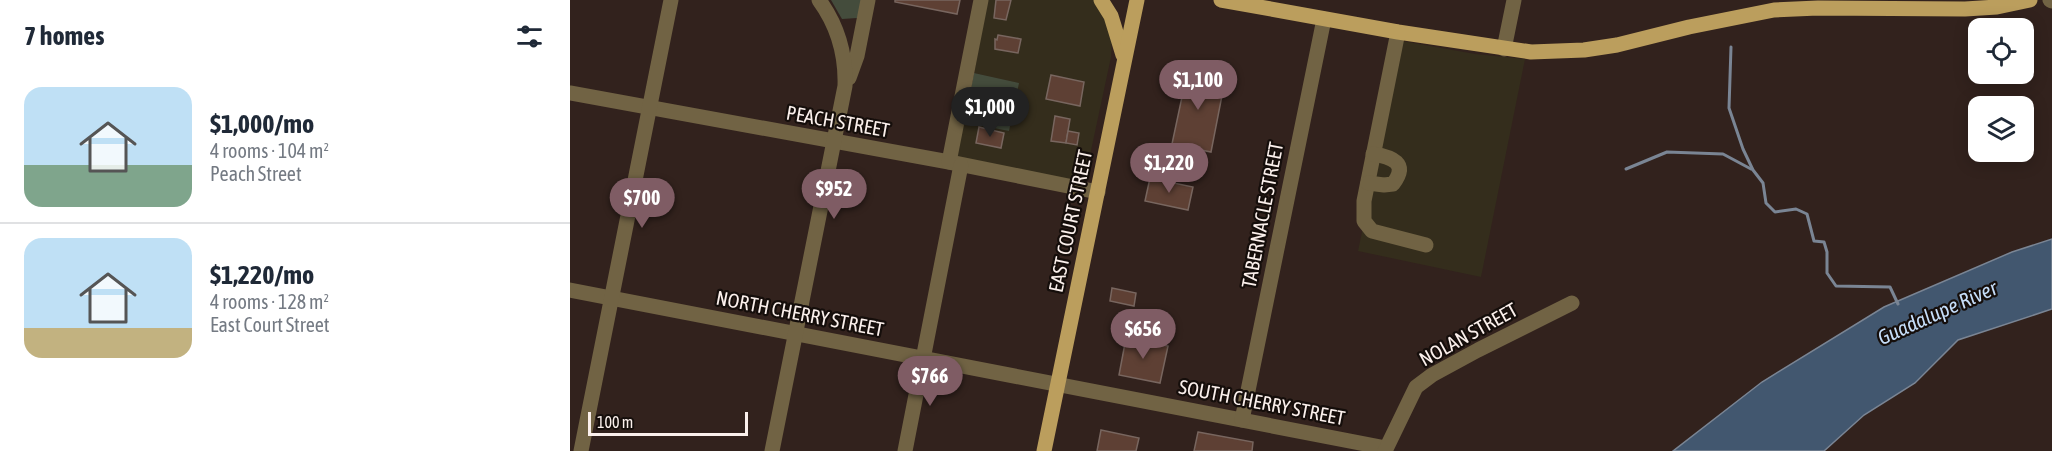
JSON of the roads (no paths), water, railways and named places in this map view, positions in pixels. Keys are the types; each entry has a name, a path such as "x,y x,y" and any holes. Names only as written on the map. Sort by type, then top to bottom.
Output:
{"main road":[{"path":"1101,0 1116,28 1124,61"},
{"name":"EAST COURT STREET","path":"1044,451 1137,0"},
{"path":"1221,0 1398,32 1531,52 1584,50 1617,45 1689,27 1774,10 1965,9 1997,7 2030,0"}],"street":[{"path":"581,451 671,0"},
{"path":"819,0 832,22 845,60 845,87"},
{"path":"772,451 845,87 857,56 868,0"},
{"path":"905,451 923,357 981,0"},
{"path":"1504,49 1514,0"},
{"name":"TABERNACLE STREET","path":"1242,420 1324,19"},
{"path":"832,22 854,24 864,21"},
{"path":"1398,32 1364,201 1364,221 1372,231 1426,245"},
{"name":"PEACH STREET","path":"570,93 955,163 1098,192"},
{"path":"1368,183 1393,184 1400,169 1396,161 1387,156 1373,154"},
{"name":"NORTH CHERRY STREET","path":"570,290 1058,384"},
{"name":"NOLAN STREET","path":"1386,449 1416,387 1450,365 1572,303"},
{"name":"SOUTH CHERRY STREET","path":"1058,384 1386,449"}],"water":[{"name":"Guadalupe River","path":"2052,239 2052,309 1958,340 1915,383 1864,415 1824,451 1673,451 1762,382 1884,307 2012,252"}],"waterway":[{"path":"1731,47 1729,108 1743,149 1753,170 1763,183 1766,203 1775,212 1796,209 1807,214 1814,241 1824,242 1827,252 1827,273 1836,286 1890,287 1898,304"},
{"path":"1626,169 1667,152 1723,154 1751,169"}]}
